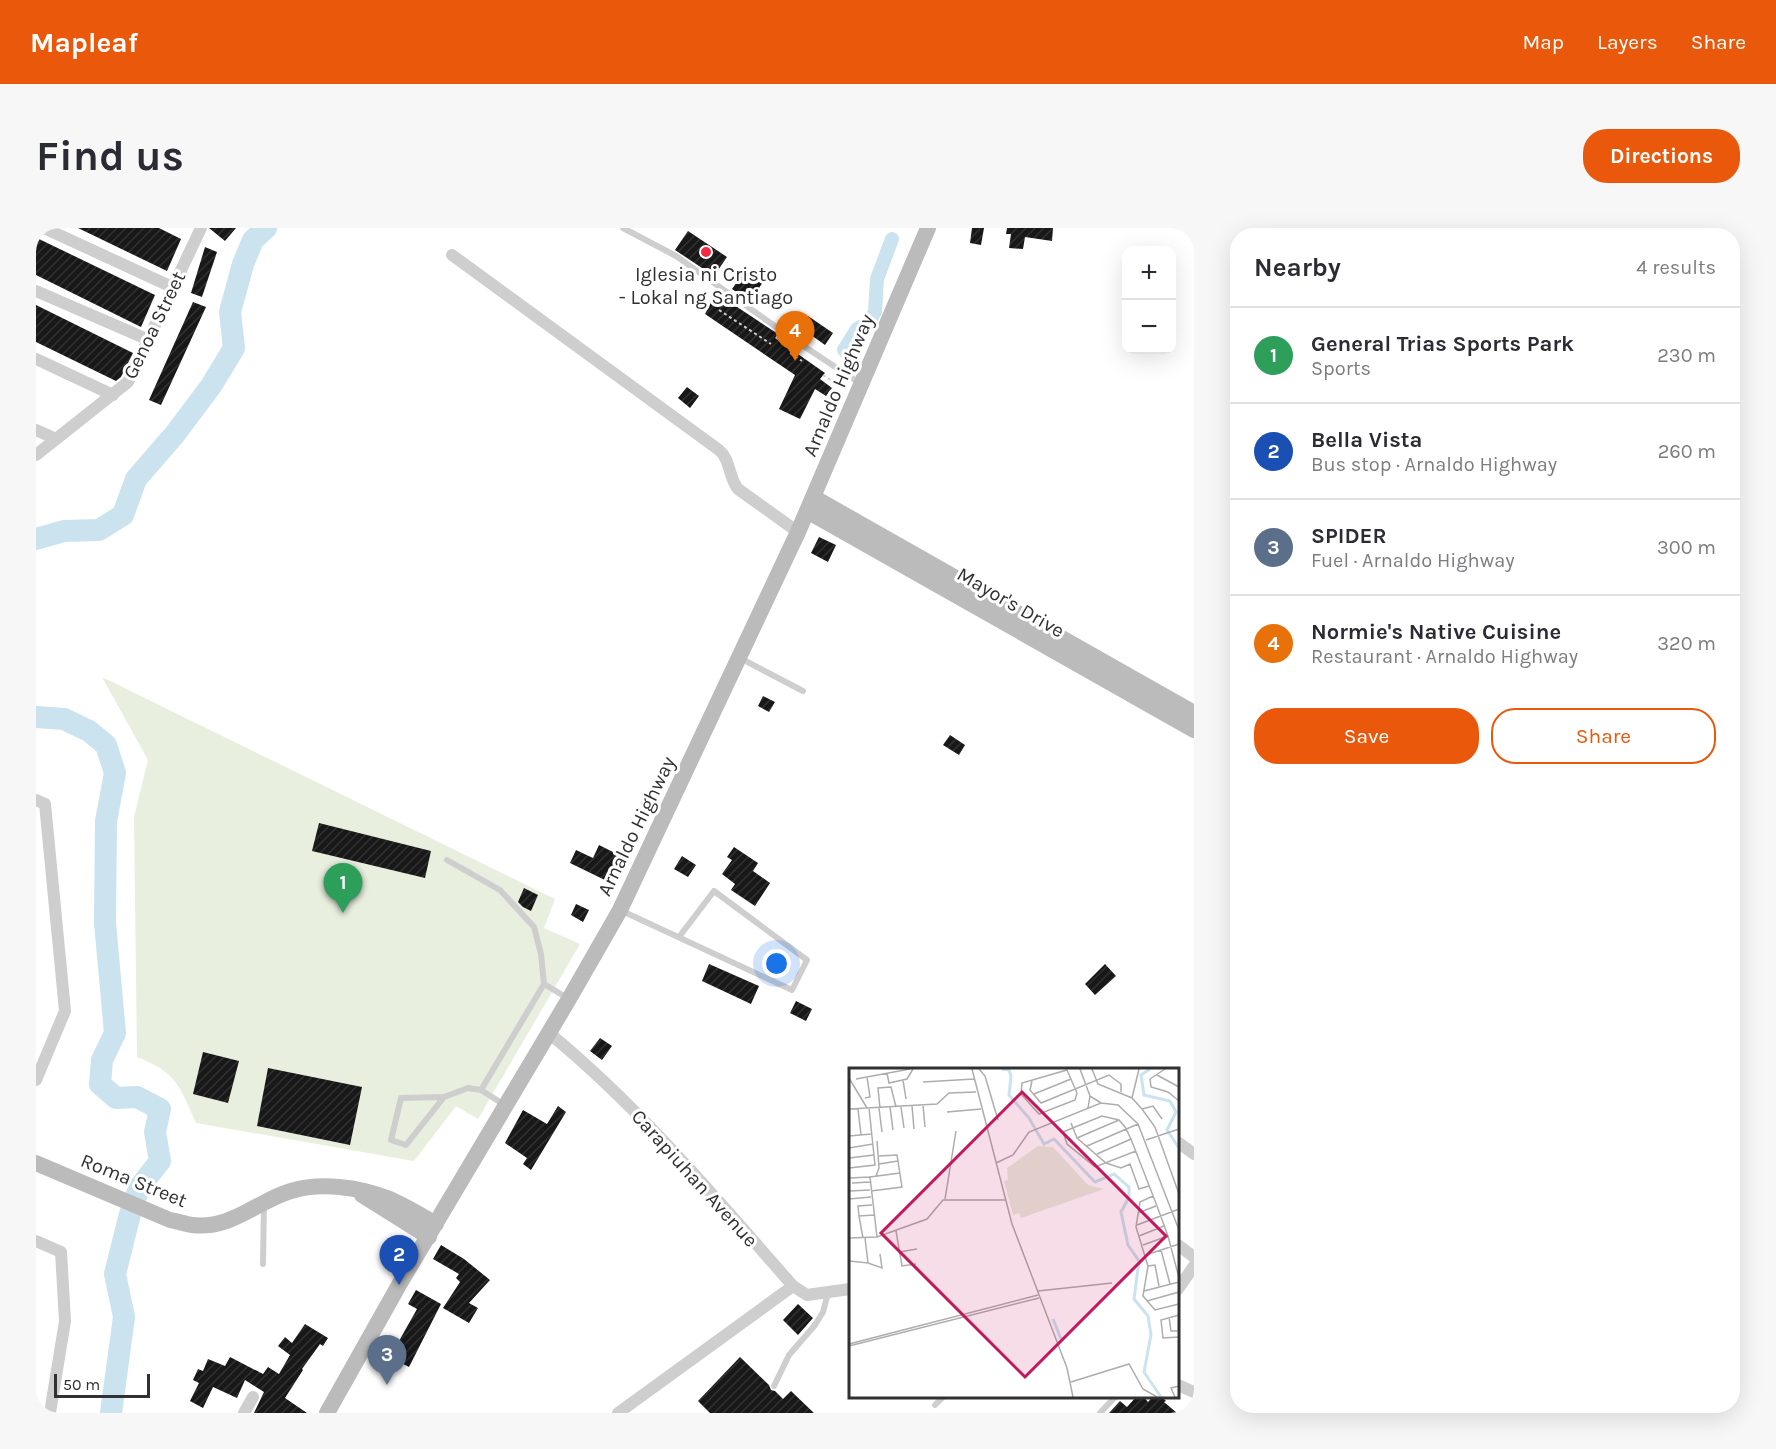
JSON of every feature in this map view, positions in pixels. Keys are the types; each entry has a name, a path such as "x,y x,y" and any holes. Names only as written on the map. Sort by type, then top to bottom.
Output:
{"main road":[{"name":"Arnaldo Highway","path":"327,1413 399,1285 620,910 798,532 928,228"},
{"name":"Mayor's Drive","path":"810,504 1133,687 1194,730"},
{"name":"Mayor's Drive","path":"1133,687 1194,713"},
{"name":"Roma Street","path":"36,1163 170,1220 193,1225 214,1225 235,1220 293,1190 334,1187 387,1198 432,1230"}],"street":[{"path":"44,228 172,287"},
{"name":"Genoa Street","path":"36,455 128,382 149,340 195,230"},
{"path":"452,255 719,450 727,460 734,484 738,489 798,532"},
{"path":"36,291 149,340"},
{"path":"36,359 113,395"},
{"path":"36,430 56,439"},
{"path":"36,800 45,804 65,1011 36,1080"},
{"name":"Carapiuhan Avenue","path":"549,1033 591,1067 672,1148 793,1286"},
{"path":"1179,1143 1194,1154"},
{"path":"36,1241 61,1252 65,1321 50,1413"},
{"path":"1179,1246 1194,1257"},
{"path":"1179,1288 1194,1266"},
{"path":"618,1413 793,1286 807,1295 849,1289"},
{"path":"1179,1385 1194,1392"},
{"path":"244,1413 253,1397"}],"lane":[{"path":"623,228 675,256 793,339 859,391"},
{"path":"739,658 803,691"},
{"path":"447,860 500,890 534,927 541,954 544,984 481,1090"},
{"path":"620,910 792,990 807,960 714,891 679,937"},
{"path":"544,984 569,999"},
{"path":"444,1097 406,1145 391,1140 401,1098 444,1097 468,1088 481,1090 505,1105"},
{"path":"264,1203 264,1264"},
{"path":"774,1386 789,1355 823,1312 828,1293"},
{"path":"935,1405 942,1398"},
{"path":"1100,1413 1114,1398"}],"path":[{"path":"719,310 771,344"},
{"path":"790,353 802,361"},
{"path":"823,375 859,391"}],"green space":[{"path":"102,677 555,899 544,928 580,944 478,1119 456,1106 414,1161 196,1123 176,1082 161,1069 137,1057 134,817 148,760"}],"building":[{"path":"78,228 159,228 181,239 167,271"},
{"path":"209,228 236,228 225,241"},
{"path":"972,228 984,228 981,245 970,243"},
{"path":"1007,228 1053,228 1052,241 1025,237 1023,249 1009,248 1011,234 1006,234"},
{"path":"688,231 727,257 714,276 675,250"},
{"path":"39,239 155,295 141,327 36,275 36,245"},
{"path":"205,247 217,252 202,297 191,293"},
{"path":"745,270 763,282 750,302 732,289"},
{"path":"716,293 778,334 775,338 825,373 820,379 832,388 826,396 815,389 800,419 779,409 795,375 705,314"},
{"path":"193,302 206,307 161,405 149,400"},
{"path":"36,305 133,353 121,377 116,381 36,342"},
{"path":"808,316 833,333 825,345 800,327"},
{"path":"687,387 699,396 690,408 678,398"},
{"path":"819,537 836,545 828,562 811,553"},
{"path":"763,696 775,702 769,712 758,706"},
{"path":"950,735 965,745 959,755 943,745"},
{"path":"319,823 431,851 425,878 312,851"},
{"path":"599,845 623,857 611,883 570,863 576,850 593,858"},
{"path":"734,847 758,863 753,871 770,883 755,906 731,890 735,884 722,874 732,860 727,857"},
{"path":"682,856 696,865 688,877 674,869"},
{"path":"524,888 538,895 531,911 518,902"},
{"path":"576,904 589,910 583,922 571,915"},
{"path":"709,964 759,986 751,1004 702,981"},
{"path":"1105,964 1116,976 1095,995 1085,984"},
{"path":"796,1001 812,1009 806,1021 790,1013"},
{"path":"600,1038 612,1046 602,1060 590,1051"},
{"path":"203,1052 239,1061 228,1103 193,1094"},
{"path":"268,1068 362,1087 350,1145 257,1126"},
{"path":"558,1106 566,1112 531,1170 523,1164 527,1158 505,1143 523,1110 547,1124"},
{"path":"441,1245 464,1259 490,1280 469,1303 478,1308 469,1323 443,1308 460,1282 456,1278 459,1274 433,1259"},
{"path":"416,1290 441,1304 409,1367 390,1357 417,1309 408,1304"},
{"path":"798,1304 813,1318 798,1335 783,1320"},
{"path":"305,1324 328,1338 323,1346 320,1344 302,1369 285,1398 307,1413 254,1413 264,1392 245,1380 237,1398 213,1387 203,1408 190,1401 199,1383 193,1380 198,1369 203,1371 208,1359 225,1366 230,1357 263,1374 268,1367 279,1374 290,1355 278,1346 285,1337 292,1343"},
{"path":"740,1357 769,1385 771,1390 783,1399 791,1391 814,1413 710,1413 698,1401"},
{"path":"1135,1398 1145,1398 1148,1402 1151,1398 1163,1398 1166,1401 1164,1402 1177,1413 1109,1413 1120,1401 1127,1407"}],"waterway":[{"path":"36,539 64,531 99,530 123,515 136,479 175,434 211,386 234,348 230,312 243,264 253,240 266,228"},
{"path":"844,350 857,329 869,322 875,312 877,279 892,239"},
{"path":"36,717 64,719 89,731 106,745 115,773 106,821 105,923 115,1033 102,1060 100,1084 116,1098 137,1097 160,1109 155,1132 160,1161 139,1188 115,1274 124,1317 111,1413"}],"place":[{"name":"Iglesia ni Cristo - Lokal ng Santiago","path":"706,252"},
{"name":"Normie's Native Cuisine","path":"795,361"},
{"name":"General Trias Sports Park","path":"343,913"},
{"name":"Bella Vista","path":"399,1285"},
{"name":"SPIDER","path":"387,1385"}]}
